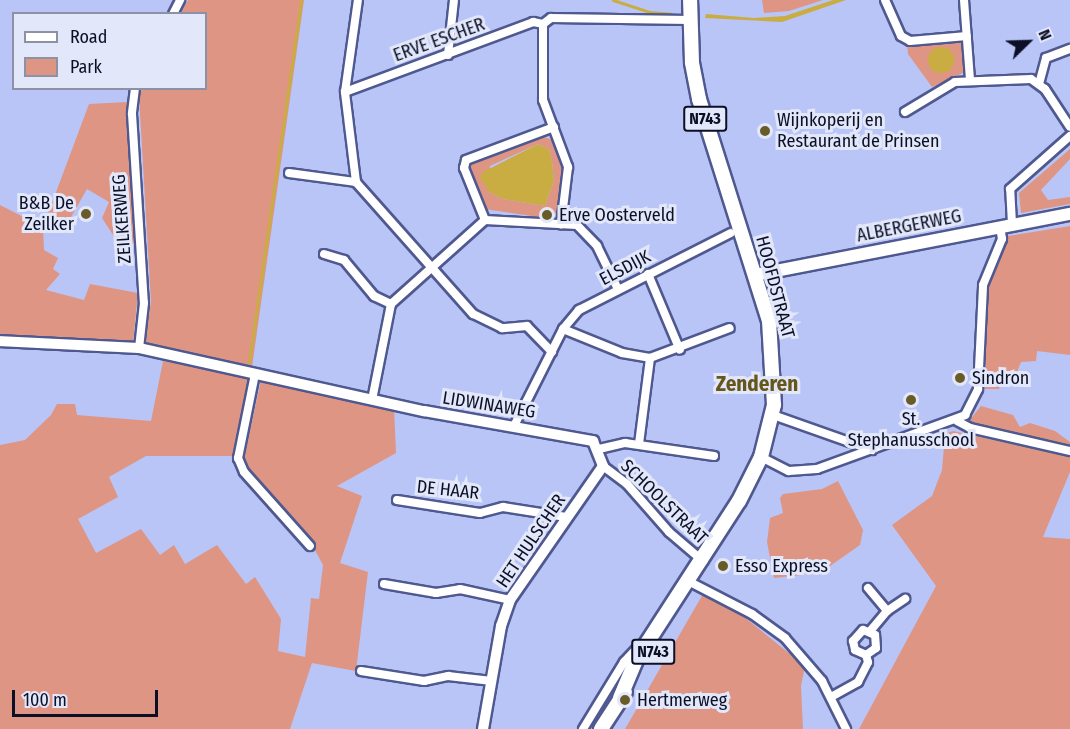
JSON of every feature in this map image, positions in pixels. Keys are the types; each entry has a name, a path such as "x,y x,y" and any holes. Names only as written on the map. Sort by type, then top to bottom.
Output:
{"main road":[{"name":"HOOFDSTRAAT","path":"620,698 636,660 690,582 761,457 773,415 774,345 755,275 699,99 690,21 690,0"},
{"name":"ALBERGERWEG","path":"755,275 1070,214"},
{"name":"HOOFDSTRAAT","path":"604,724 660,642 677,602"}],"street":[{"path":"358,0 345,92 356,182 478,319 502,328 527,326 552,352"},
{"path":"448,55 454,0"},
{"path":"885,0 901,36 910,41 967,36"},
{"path":"964,0 970,79"},
{"name":"ERVE ESCHER","path":"345,92 532,22 543,24 551,18 690,21"},
{"path":"543,24 543,100 568,167 561,225"},
{"path":"1039,84 1046,58 1070,50"},
{"path":"905,112 942,87 970,79 1031,80 1039,84 1070,127"},
{"name":"ZEILKERWEG","path":"135,90 132,114 144,303 139,348"},
{"path":"485,220 464,168 466,160 554,127"},
{"path":"761,457 789,471 801,472 957,421 968,412 978,389 983,285 1002,240 1010,189 1070,136"},
{"path":"289,173 356,182"},
{"path":"372,400 391,304 430,266 485,220 577,225 587,235 618,289"},
{"name":"ELSDIJK","path":"514,426 563,329 579,310 731,233"},
{"path":"324,254 344,260 374,296 391,304"},
{"path":"648,274 680,350"},
{"path":"563,329 622,353 650,358 680,350 730,328"},
{"name":"LIDWINAWEG","path":"0,341 139,348 372,400 587,438 599,449"},
{"path":"639,444 650,358"},
{"path":"255,374 238,458 244,472 310,546"},
{"path":"773,415 872,450"},
{"path":"957,421 970,428 1070,451"},
{"path":"603,466 599,449 625,442 714,456"},
{"name":"HET HULSCHER","path":"483,729 501,626 510,600 603,466"},
{"name":"SCHOOLSTRAAT","path":"603,466 627,484 669,532 702,561"},
{"name":"DE HAAR","path":"397,500 480,513 503,507 566,518"},
{"path":"690,582 771,626 811,666 831,697 846,729"},
{"path":"384,584 436,594 460,589 510,600"},
{"path":"868,588 887,611"},
{"path":"831,697 858,682 868,662 866,655 855,650 852,641 859,631 870,631 887,611 905,599"},
{"path":"866,655 877,645 870,631"},
{"name":"HOOFDSTRAAT","path":"583,729 624,662 640,645 649,643"},
{"path":"361,671 424,681 448,676 492,681"},
{"name":"HOOFDSTRAAT","path":"594,710 604,724"}],"green space":[{"path":"188,0 304,0 252,367 145,345 151,301 139,96 142,90 207,90 207,12 182,12"},
{"path":"762,0 823,0 789,11 764,13"},
{"path":"957,40 964,44 965,72 932,87 908,54 907,44"},
{"path":"127,102 135,244 115,238 102,218 109,202 87,189 66,226 58,221 43,228 44,250 58,258 53,269 60,274 46,290 84,300 90,284 138,293 133,343 0,336 0,205 43,227 89,104"},
{"path":"541,136 553,140 562,163 560,212 545,218 484,209 469,164","holes":["538,144 549,149 554,181 545,206 503,199 489,192 490,166"]},
{"path":"1070,149 1070,159 1041,190 1048,200 1070,197 1070,204 1021,213 1019,193"},
{"path":"1070,226 1070,355 1037,351 1036,361 1021,362 1017,372 1003,378 999,389 985,389 986,296 1008,236"},
{"path":"163,361 249,378 233,456 146,456 109,477 118,497 78,519 96,553 141,529 160,555 174,545 185,564 217,545 246,584 255,577 281,619 278,651 305,657 311,598 319,599 323,565 303,528 243,463 261,380 394,408 396,453 337,486 362,496 340,563 368,572 356,671 312,663 290,729 0,729 0,445 25,440 51,415 57,404 75,404 77,415 151,421"},
{"path":"981,406 1013,415 1020,427 1030,423 1055,431 1070,442 1070,447 968,422"},
{"path":"953,431 1070,457 1070,472 1043,537 1070,539 1070,729 859,729 936,586 892,525 932,496 942,470 945,434"},
{"path":"838,481 863,530 860,545 820,573 774,578 767,542 770,518 783,513 780,498 783,494 822,489"},
{"path":"703,594 728,604 805,666 801,686 803,729 625,729"}],"shaded area":[{"path":"833,0 846,0 782,22 705,18 706,14 754,18 785,16"},
{"path":"941,47 950,51 954,60 950,69 941,73 932,69 928,60 932,51"},
{"path":"538,144 549,149 552,162 554,181 545,206 503,199 489,192 480,177 483,172"}],"waterway":[{"path":"249,362 301,0"},
{"path":"613,0 650,12 671,14"}],"place":[{"name":"Wijnkoperij en Restaurant de Prinsen","path":"765,131"},
{"name":"B&B De Zeilker","path":"86,214"},
{"name":"Erve Oosterveld","path":"547,215"},
{"name":"Sindron","path":"960,378"},
{"name":"St. Stephanusschool","path":"911,400"},
{"name":"Esso Express","path":"723,566"},
{"name":"Hertmerweg","path":"625,700"}],"district":[{"name":"Zenderen","path":"757,384"}]}
